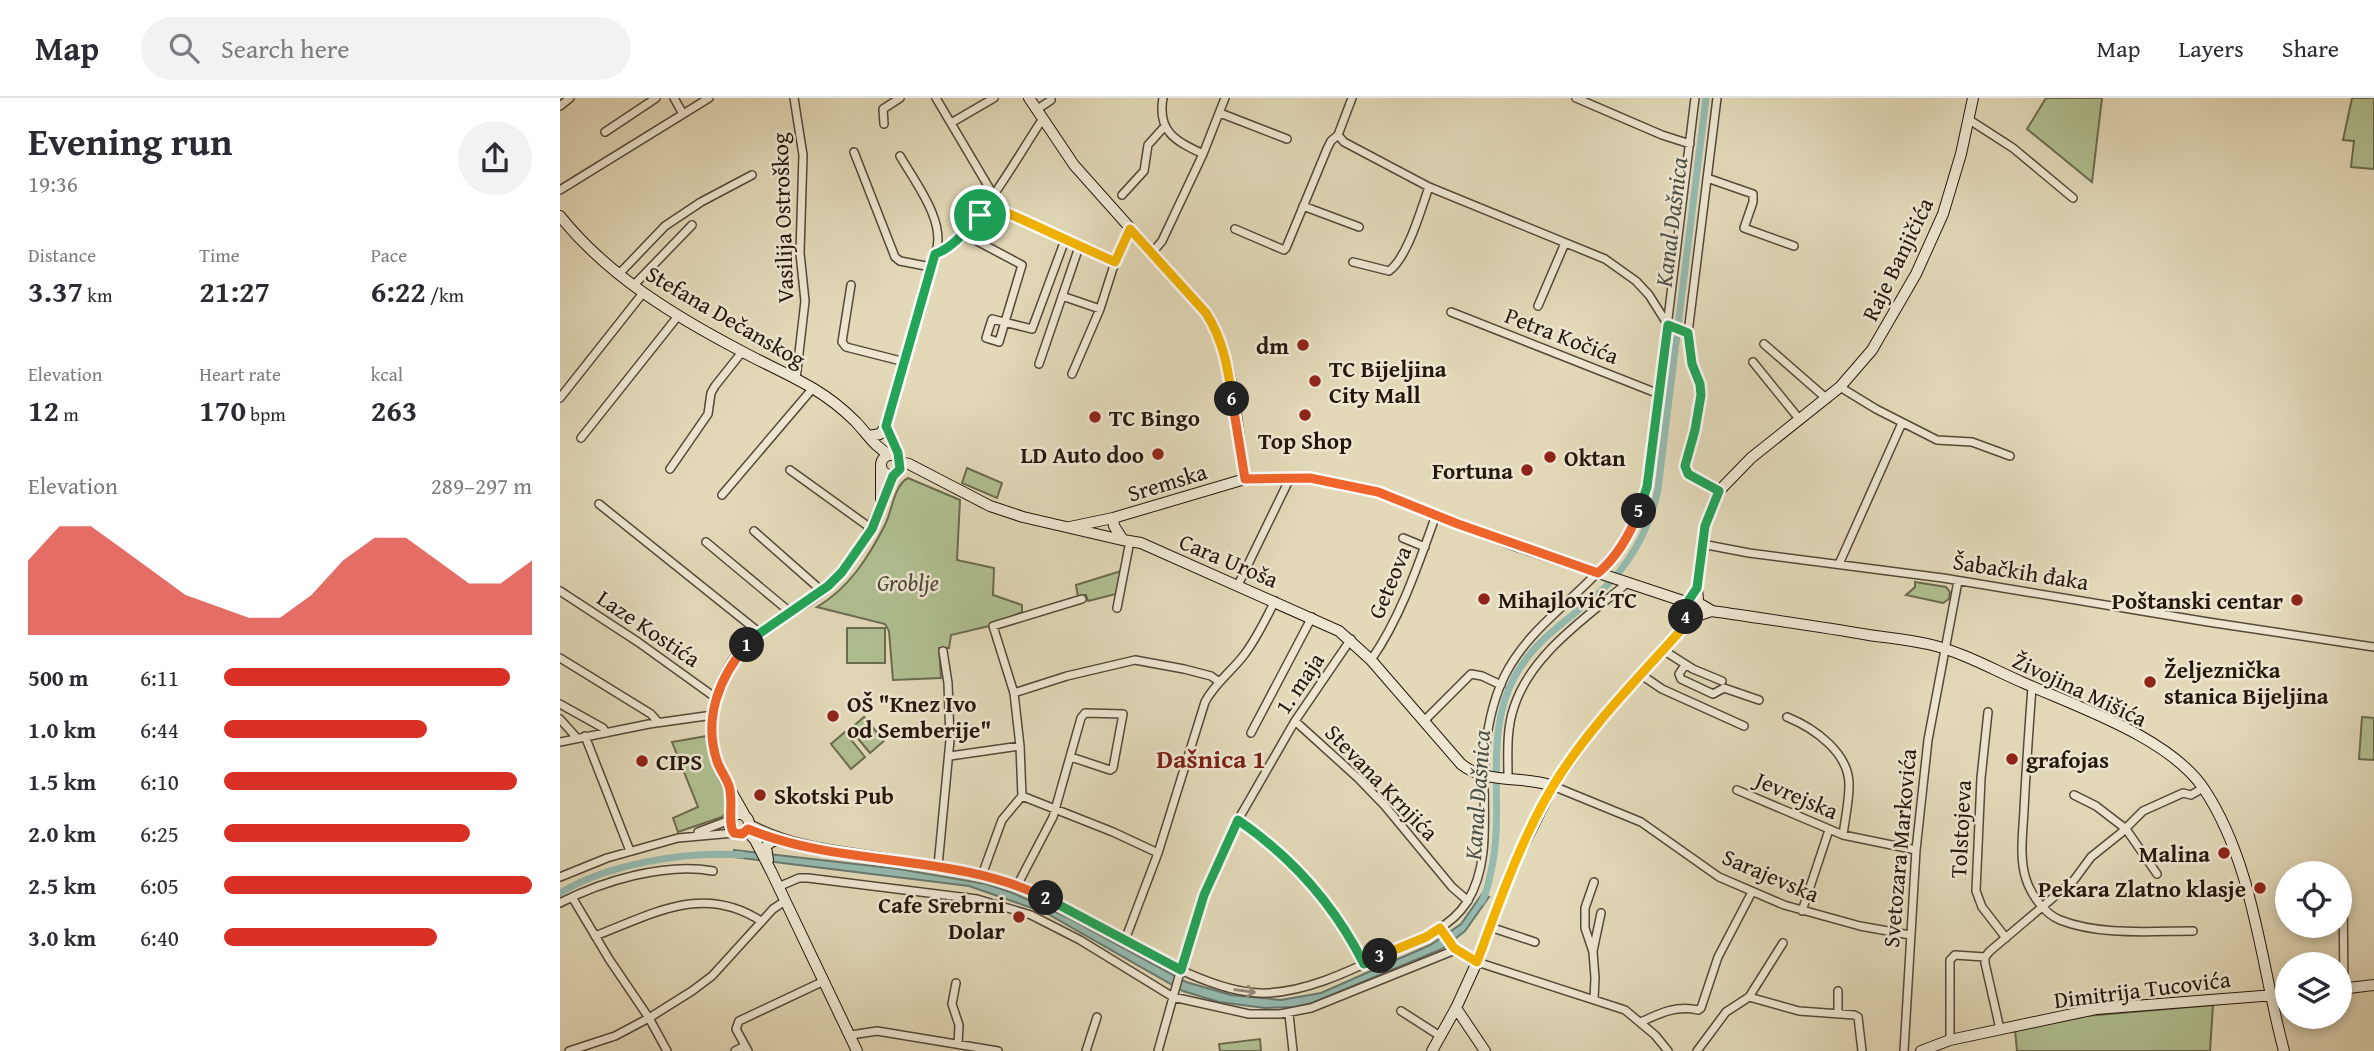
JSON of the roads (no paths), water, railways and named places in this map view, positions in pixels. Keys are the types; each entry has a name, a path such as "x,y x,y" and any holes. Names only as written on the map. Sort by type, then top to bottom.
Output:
{"main road":[{"path":"1029,98 1074,165 1206,313 1224,349 1245,479"},
{"name":"Raje Banjičića","path":"1690,608 1697,588 1708,514 1719,491 1751,458 1840,387 1864,361 1879,339 1929,247 1950,194 1973,98"},
{"name":"Stefana Dečanskog","path":"562,223 643,293 742,352 813,388 843,409 860,426"},
{"path":"860,426 881,450 990,506 1023,517 1070,527"},
{"path":"860,426 887,475 916,474 935,479"},
{"path":"869,436 880,434 886,426"},
{"path":"881,507 881,467 885,457 895,458"},
{"path":"744,828 716,759 712,735 716,698 723,679 736,658 760,633 822,591 842,572 872,529 894,475 900,469 895,458"},
{"name":"Sremska","path":"1070,527 1112,518 1245,479 1310,478 1378,492 1690,608 1712,611"},
{"path":"1112,518 1114,526 1126,541"},
{"name":"Cara Uroša","path":"1070,527 1141,543 1312,617 1351,639 1461,764 1472,772 1486,776"},
{"path":"1432,1051 1456,1008 1477,962 1511,870 1553,786 1595,726 1663,650 1690,608"},
{"name":"Živojina Mišića","path":"1712,611 1945,649 2104,718 2140,736 2187,768 2203,788 2227,832 2241,872 2284,1051"},
{"path":"1486,776 1526,779 1553,786"},
{"path":"729,786 730,827 744,828"},
{"path":"731,819 738,814 744,828 763,850 857,1051"},
{"path":"763,850 773,841 792,843"},
{"path":"2352,987 2374,985"},
{"name":"Dimitrija Tucovića","path":"1921,1051 1950,1040 2096,1009 2275,995"},
{"path":"1456,1008 1485,1051"}],"street":[{"path":"560,106 570,98"},
{"path":"605,132 656,98"},
{"path":"674,98 683,114"},
{"path":"560,190 709,98"},
{"name":"Vasilija Ostroškog","path":"794,98 803,155 800,229 805,301 796,379"},
{"path":"884,124 883,109 900,98"},
{"path":"936,98 993,196"},
{"path":"951,123 994,98"},
{"path":"1163,98 1161,115 1165,126 1184,145 1203,154"},
{"path":"1152,253 1162,241 1203,154 1225,98"},
{"path":"1235,229 1284,250 1331,141 1338,135 1352,98"},
{"path":"1576,98 1662,135 1690,144"},
{"path":"687,836 744,828 792,843 938,866 1018,884 1077,913 1180,974 1236,990 1266,993 1302,988 1441,930 1468,901 1476,883 1484,842 1489,723 1501,685 1523,647 1611,560 1645,498 1671,326 1695,98"},
{"path":"1717,98 1686,332 1701,395 1685,466 1688,474 1719,491"},
{"path":"1036,110 1052,99"},
{"path":"1220,113 1287,139"},
{"path":"1968,119 2013,148 2073,198"},
{"path":"935,254 941,252 962,233 988,204 1042,120"},
{"path":"1122,195 1144,171 1148,145 1165,126"},
{"path":"1338,135 1344,142 1429,187 1605,259 1621,269 1649,295 1671,326 1686,332"},
{"path":"854,152 895,257 900,261 931,267"},
{"path":"895,458 886,426 939,242 937,223 900,156"},
{"path":"619,274 656,235 680,215 752,175"},
{"path":"1707,178 1753,194 1744,228 1794,246"},
{"path":"1353,262 1389,271 1394,268 1404,251 1429,187"},
{"path":"988,204 1115,262"},
{"path":"1303,206 1359,228"},
{"path":"633,286 692,225"},
{"path":"1072,374 1130,229"},
{"path":"962,233 1022,265 1006,323 1032,329 1065,240"},
{"name":"Petra Kočića","path":"1538,306 1565,243"},
{"path":"1039,364 1079,247"},
{"path":"851,285 842,342 846,347 905,362"},
{"path":"560,398 643,293"},
{"path":"1062,296 1100,309"},
{"name":"Petra Kočića","path":"1451,312 1659,394"},
{"path":"580,438 678,316"},
{"path":"1764,344 1826,399"},
{"path":"670,469 708,414 711,393 742,352"},
{"path":"1753,362 1800,420"},
{"path":"1840,387 1937,440 1972,442 2010,456"},
{"name":"Stefana Dečanskog","path":"722,495 813,388"},
{"path":"1839,565 1902,423"},
{"path":"790,470 872,529"},
{"path":"1238,585 1290,478"},
{"path":"599,504 760,633"},
{"name":"Geteova","path":"1371,660 1396,616 1436,515"},
{"path":"754,531 822,591"},
{"path":"1403,538 1425,547"},
{"path":"1117,608 1126,541"},
{"path":"706,542 790,612"},
{"name":"Šabačkih đaka","path":"1702,544 1958,581 2374,647"},
{"name":"Svetozara Markovića","path":"1905,1051 1916,850 1928,740 1958,581"},
{"path":"1508,778 1510,727 1514,707 1525,685 1541,660 1624,582"},
{"name":"Laze Kostića","path":"560,591 716,698"},
{"path":"982,875 1002,820 1022,796 1014,694 993,625 1082,600"},
{"path":"1125,940 1158,853 1208,696 1218,681 1230,673 1246,654 1262,630 1275,601"},
{"path":"1251,733 1312,617"},
{"name":"1. maja","path":"1158,1051 1204,895 1238,820 1295,721 1351,639"},
{"path":"1663,650 1685,665 1721,681"},
{"path":"938,866 950,755 948,683 943,651"},
{"path":"560,658 651,714 658,722"},
{"path":"1014,694 1067,676 1135,660 1184,669 1218,681"},
{"path":"1685,665 1679,674 1681,679 1713,694 1724,688 1759,700"},
{"path":"1424,721 1471,674 1501,685"},
{"path":"1640,674 1662,689 1744,726"},
{"path":"2032,687 2023,863 2031,889 2042,905 2058,919 2083,926 2123,931 2193,931"},
{"path":"560,704 606,733"},
{"name":"Tolstojeva","path":"1988,712 1981,778 1976,891 1982,906 2006,938"},
{"path":"1018,884 1055,809 1082,715 1123,714 1113,768 1110,770 1070,757"},
{"path":"560,742 658,722 713,715"},
{"name":"Jevrejska","path":"1787,717 1814,730 1824,739 1834,750 1846,772 1849,784 1843,835"},
{"path":"560,719 581,737 630,851"},
{"name":"Stevana Krnjića","path":"1295,721 1385,806 1452,887 1468,901"},
{"path":"950,755 1020,746"},
{"name":"Sarajevska","path":"1553,786 1641,822 1718,877 1752,892 1802,911 1910,935"},
{"path":"1950,1040 1950,960 1955,955 1985,957 2074,880 2091,857 2150,807 2183,793 2191,795 2203,788"},
{"name":"Jevrejska","path":"1737,790 1843,835 1916,850"},
{"path":"2074,795 2096,806 2126,828 2157,874"},
{"path":"1022,796 1158,853"},
{"path":"560,877 576,868 687,836 731,819"},
{"path":"1238,820 1282,853 1311,883 1337,916 1364,964"},
{"path":"1802,911 1829,830"},
{"path":"560,903 628,877 697,868 713,871"},
{"path":"778,887 799,878 808,878 976,899 1031,915 1080,940 1173,995 1249,1014 1289,1014 1336,1000 1454,948"},
{"path":"1594,882 1585,908 1585,928 1593,952 1594,999"},
{"path":"1641,1022 1670,1010 1698,1010 1701,1007 1718,957 1752,892"},
{"path":"572,897 667,1051"},
{"path":"569,1051 615,1036 692,992 730,959 761,921 778,904 785,901"},
{"path":"595,936 686,903 724,904 761,921"},
{"path":"1593,952 1601,913"},
{"path":"1490,927 1535,942"},
{"path":"1441,930 1454,948 1477,962 1625,1010 1641,1022 1668,1051"},
{"path":"1697,1051 1726,1012 1749,997 1783,943"},
{"path":"1985,957 2000,1029"},
{"path":"735,1051 747,1049 736,1029 739,1021 824,981"},
{"path":"956,983 952,1004 959,1025 958,1044"},
{"path":"1838,991 1838,1014"},
{"path":"1749,997 1799,1011 1854,1015 1858,1017 1862,1051"},
{"path":"1401,1012 1440,1036"},
{"path":"1289,1014 1293,1051"},
{"path":"1086,1051 1097,1017"},
{"path":"851,1035 877,1031 998,1051"}],"water":[{"path":"734,850 899,869 986,884 1069,918 1186,982 1231,995 1281,1000 1321,993 1430,945 1461,924 1482,894 1489,897 1465,931 1442,949 1312,1003 1265,1008 1219,1002 1183,991 1046,913 969,886 733,857"}],"waterway":[{"name":"Kanal Dašnica","path":"1482,901 1489,883 1495,847 1499,722 1515,676 1537,646 1600,592 1621,570 1642,537 1652,513 1658,489 1706,98"},
{"name":"Kanal Dašnica","path":"560,893 600,874 623,867 697,855 742,855"}],"place":[{"name":"dm","path":"1303,345"},
{"name":"TC Bijeljina City Mall","path":"1315,381"},
{"name":"Top Shop","path":"1305,415"},
{"name":"TC Bingo","path":"1095,417"},
{"name":"LD Auto doo","path":"1158,454"},
{"name":"Oktan","path":"1550,457"},
{"name":"Fortuna","path":"1527,470"},
{"name":"Mihajlović TC","path":"1484,599"},
{"name":"Poštanski centar","path":"2297,600"},
{"name":"Željeznička stanica Bijeljina","path":"2150,682"},
{"name":"OŠ \"Knez Ivo od Semberije\"","path":"833,716"},
{"name":"grafojas","path":"2012,759"},
{"name":"CIPS","path":"642,761"},
{"name":"Skotski Pub","path":"760,795"},
{"name":"Malina","path":"2224,853"},
{"name":"Pekara Zlatno klasje","path":"2260,888"},
{"name":"Cafe Srebrni Dolar","path":"1019,917"}],"district":[{"name":"Dašnica 1","path":"1211,758"}],"park label":[{"name":"Groblje","path":"908,582"}]}
